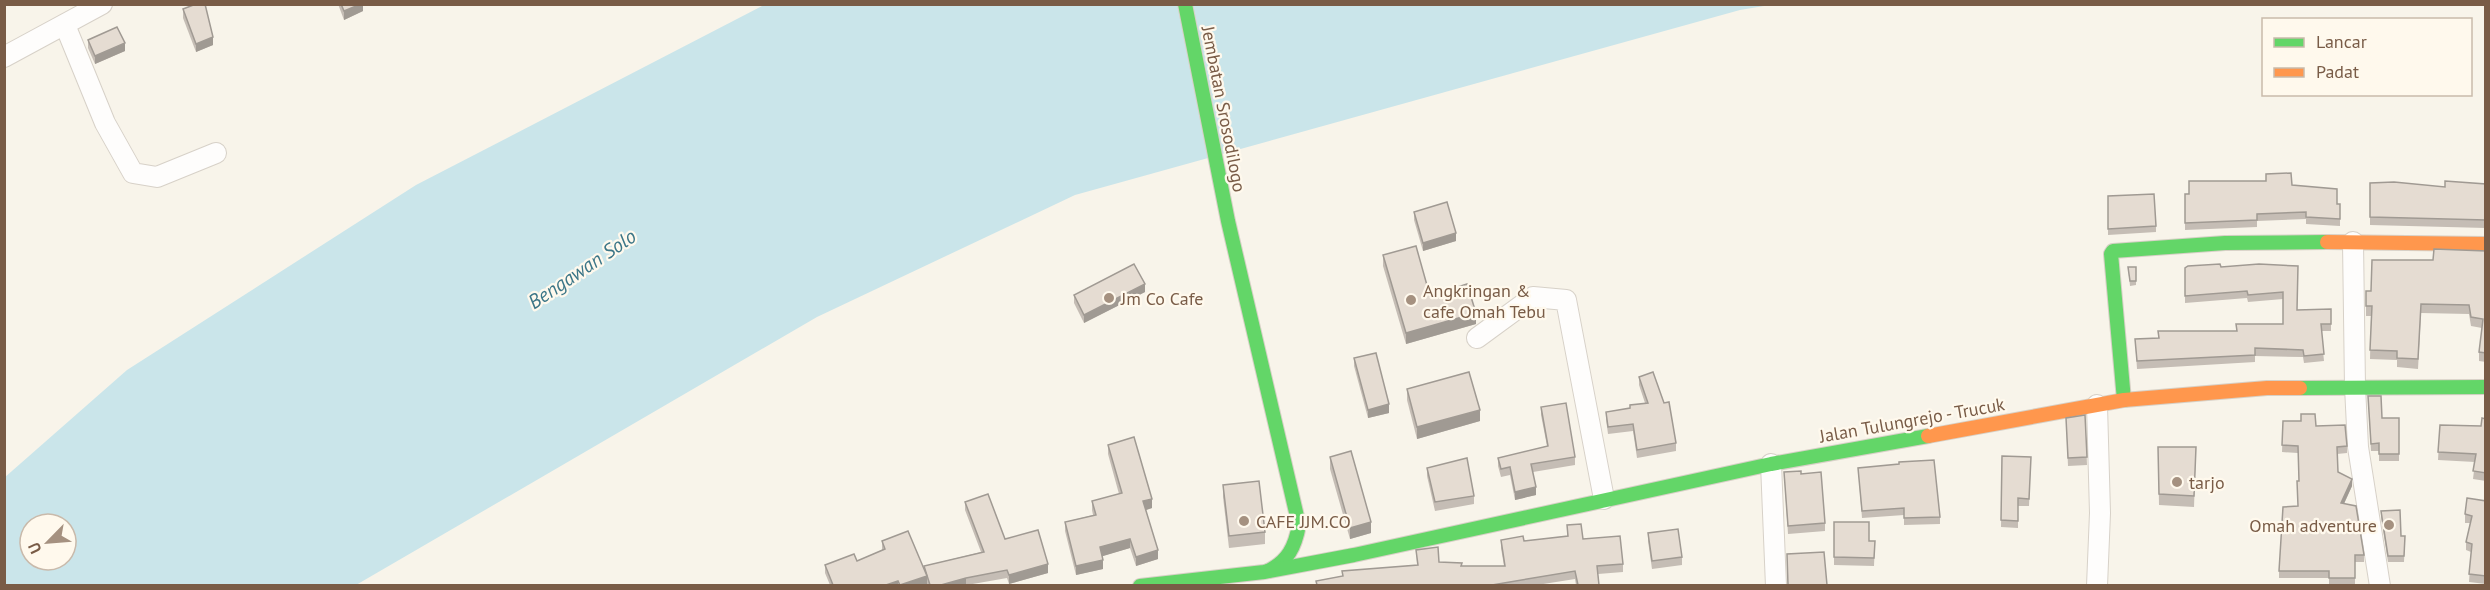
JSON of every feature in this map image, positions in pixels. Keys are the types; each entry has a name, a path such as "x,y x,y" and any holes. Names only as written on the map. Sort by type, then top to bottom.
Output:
{"street":[{"path":"4,57 102,4"},
{"name":"Jembatan Srosodilogo","path":"1185,4 1228,221 1299,525"},
{"path":"65,25 105,123 133,172 157,177 216,153"},
{"path":"2353,242 2355,387 2362,480 2371,518 2380,585"},
{"path":"2124,400 2114,295 2111,254 2113,251 2225,243 2486,244"},
{"path":"1477,338 1533,297 1566,300 1604,500"},
{"name":"Jalan Tulungrejo - Trucuk","path":"1140,585 1264,572 1354,555 1772,464 2124,400 2267,388 2486,387"},
{"path":"2097,405 2100,513 2097,585"},
{"path":"1772,464 1776,585"},
{"path":"1299,525 1317,545 1354,555"},
{"path":"1264,572 1288,560 1296,544 1299,525"}],"water":[{"name":"Bengawan Solo","path":"764,5 1770,5 1740,10 1075,195 817,317 356,585 5,585 4,478 127,370 416,185"}],"building":[{"path":"196,4 205,4 213,37 196,44 183,9"},
{"path":"341,4 361,4 344,11"},
{"path":"117,27 125,43 95,56 88,40"},
{"path":"2291,173 2292,185 2337,189 2340,219 2306,217 2306,212 2257,214 2257,220 2185,223 2185,194 2189,194 2189,181 2266,181 2266,174"},
{"path":"2445,181 2486,184 2486,220 2370,217 2370,183 2394,182 2445,187"},
{"path":"2154,194 2156,226 2108,229 2108,196"},
{"name":"Angkringan & cafe Omah Tebu","path":"1447,202 1456,233 1423,243 1414,212"},
{"path":"1416,246 1430,296 1467,284 1476,313 1406,333 1383,255"},
{"path":"2434,249 2486,251 2486,353 2479,352 2483,319 2471,317 2469,305 2421,304 2418,359 2397,358 2397,351 2370,350 2372,306 2366,306 2366,291 2371,291 2372,260 2433,260"},
{"name":"Jm Co Cafe","path":"1134,264 1145,284 1084,315 1074,295"},
{"path":"2220,264 2221,267 2259,264 2298,266 2297,310 2331,309 2331,324 2321,324 2324,354 2304,356 2303,350 2255,348 2255,355 2137,361 2135,339 2159,338 2158,331 2237,331 2236,324 2283,324 2283,292 2248,295 2247,291 2185,296 2185,268"},
{"path":"2128,267 2136,267 2136,281 2130,281"},
{"path":"1376,353 1389,404 1368,410 1354,358"},
{"path":"1469,372 1480,410 1417,427 1407,389"},
{"path":"1653,372 1664,403 1669,402 1676,443 1637,450 1633,424 1608,427 1606,412 1630,408 1630,405 1648,403 1639,377"},
{"path":"2368,396 2381,396 2382,418 2399,418 2399,454 2379,454 2379,443 2371,444"},
{"path":"1566,403 1575,457 1531,464 1536,487 1515,492 1510,467 1501,469 1498,458 1548,446 1541,407"},
{"path":"2301,414 2315,414 2316,426 2345,425 2347,446 2337,447 2338,472 2352,479 2341,503 2356,506 2364,555 2355,555 2355,578 2329,578 2329,571 2279,571 2283,507 2298,506 2297,481 2299,481 2298,446 2282,445 2283,421 2301,421"},
{"path":"2085,415 2087,457 2068,458 2066,418"},
{"path":"2482,418 2486,419 2486,473 2473,471 2476,454 2438,452 2440,425 2481,426"},
{"path":"1134,437 1152,499 1143,501 1158,550 1136,557 1130,539 1100,547 1103,560 1076,566 1065,522 1096,515 1092,501 1122,493 1108,445"},
{"name":"tarjo","path":"2158,447 2196,447 2194,496 2159,494"},
{"path":"1351,451 1371,522 1350,528 1330,457"},
{"path":"2002,456 2031,457 2029,499 2018,498 2018,521 2001,520"},
{"path":"1467,458 1474,496 1435,502 1427,468"},
{"path":"1934,460 1940,517 1904,518 1904,508 1862,511 1858,468"},
{"path":"1801,471 1801,474 1821,472 1825,523 1788,526 1784,472"},
{"name":"CAFE JJM.CO","path":"1259,481 1265,532 1229,536 1223,485"},
{"path":"988,494 1005,539 1038,530 1048,564 1009,575 1007,570 941,585 930,585 924,566 984,552 965,502"},
{"path":"2467,498 2486,501 2486,576 2469,574 2472,544 2466,542 2472,516 2465,514"},
{"path":"2400,510 2401,536 2405,536 2404,556 2388,556 2381,511"},
{"path":"1834,522 1869,522 1869,541 1875,541 1874,558 1834,557"},
{"path":"1581,524 1583,539 1620,536 1623,564 1597,566 1599,585 1578,585 1575,571 1492,585 1317,585 1316,581 1343,576 1342,571 1418,565 1416,550 1438,547 1439,562 1462,563 1461,566 1505,566 1501,540 1523,536 1524,541 1568,536 1567,525"},
{"path":"1678,529 1682,557 1652,561 1648,533"},
{"path":"908,531 927,576 900,585 898,581 886,585 833,585 825,565 854,554 857,561 885,549 882,541"},
{"path":"1824,552 1827,585 1788,585 1787,554"}],"traffic: fast":[{"path":"1185,4 1228,221 1299,525 1286,558 1268,571"},
{"path":"2124,400 2111,254 2113,251 2225,243 2327,242"},
{"path":"2300,388 2486,387"},
{"path":"1140,586 1264,572 1354,555 1771,464 1928,436"}],"traffic: slow":[{"path":"2327,242 2486,244"},
{"path":"1928,436 2124,400 2267,388 2300,388"}],"place":[{"name":"Jm Co Cafe","path":"1109,298"},
{"name":"Angkringan & cafe Omah Tebu","path":"1411,300"},
{"name":"tarjo","path":"2177,482"},
{"name":"CAFE JJM.CO","path":"1244,521"},
{"name":"Omah adventure","path":"2389,525"}]}
